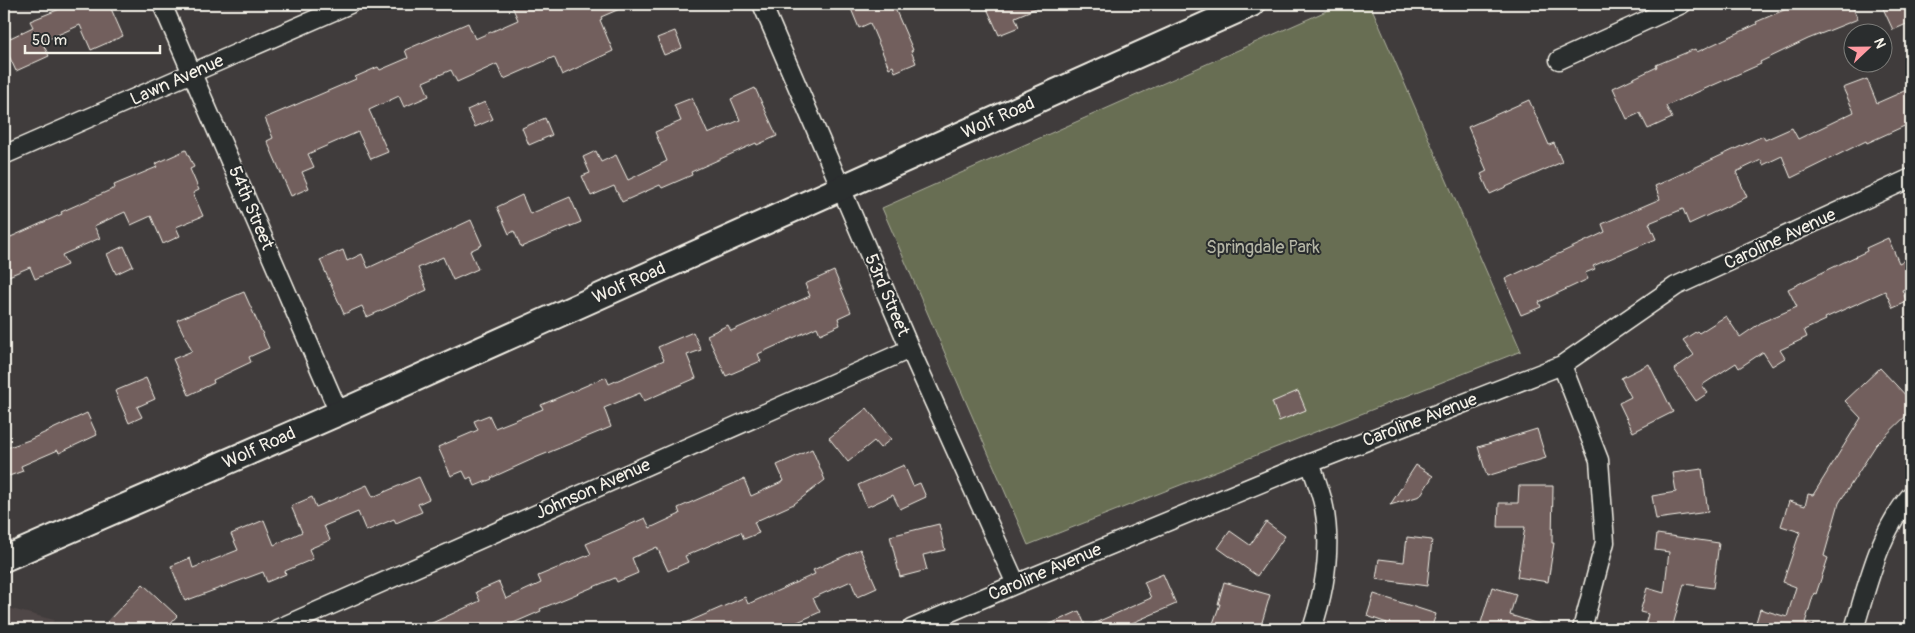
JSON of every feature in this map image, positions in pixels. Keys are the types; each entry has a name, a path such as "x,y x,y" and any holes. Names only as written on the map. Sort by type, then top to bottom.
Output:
{"main road":[{"name":"Wolf Road","path":"4,559 339,413 1252,4"}],"street":[{"name":"54th Street","path":"162,4 339,413"},
{"name":"Lawn Avenue","path":"4,155 350,4"},
{"name":"53rd Street","path":"762,4 910,349 1016,584"},
{"path":"1559,60 1682,4"},
{"name":"Caroline Avenue","path":"911,629 1310,463 1562,365 1676,286 1911,178"},
{"name":"Johnson Avenue","path":"277,629 910,349"},
{"path":"1562,365 1599,460 1600,469 1605,542 1582,629"},
{"path":"1310,463 1324,506 1328,543 1326,576 1312,629"},
{"path":"1854,629 1876,559 1890,528 1911,495"}],"shaded area":[{"path":"4,607 54,620 48,629 4,629"}],"green space":[{"name":"Springdale Park","path":"1342,4 1370,4 1521,351 1028,545 882,208"}],"building":[{"path":"72,4 109,4 123,36 91,50 80,25 42,42 49,56 16,71 4,41 33,27 30,21"},
{"path":"511,4 631,4 601,17 602,19 600,20 613,51 562,75 554,57 504,79 497,64 457,82 451,70 423,82 429,96 404,107 399,96 369,110 388,152 371,159 358,132 308,154 314,167 302,172 309,188 291,196 267,141 273,138 265,118 356,79 355,77 378,67 380,70 408,58 405,50 468,23 475,39 518,20"},
{"path":"849,4 893,4 913,50 911,51 916,63 895,72 893,66 889,68 870,23 859,28"},
{"path":"985,4 1046,4 1015,17 1019,27 999,35"},
{"path":"1798,4 1851,4 1858,19 1850,22 1842,22 1842,25 1808,39 1760,62 1761,64 1666,106 1672,118 1648,129 1640,113 1627,119 1613,88 1657,67 1656,65 1695,49 1697,52 1757,24 1756,22"},
{"path":"1881,4 1911,4 1911,22 1893,30 1892,22 1889,22"},
{"path":"675,31 682,48 664,55 657,38"},
{"path":"1867,79 1877,103 1911,88 1911,123 1867,143 1866,141 1791,178 1782,156 1763,165 1761,160 1736,172 1747,197 1689,224 1683,209 1649,223 1656,239 1593,266 1595,269 1585,273 1588,279 1539,302 1541,307 1521,315 1505,279 1605,232 1602,224 1660,199 1655,186 1763,136 1765,140 1792,128 1798,139 1854,112 1843,88"},
{"path":"755,88 777,136 757,145 756,143 691,172 692,175 662,188 660,185 622,202 614,186 591,196 582,176 590,173 583,157 596,151 601,162 616,155 628,180 667,161 655,132 681,121 674,105 692,98 708,134 740,120 731,99"},
{"path":"1529,100 1549,145 1554,143 1562,162 1490,194 1481,174 1487,171 1468,127"},
{"path":"485,102 493,119 475,127 467,110"},
{"path":"545,118 552,135 529,145 522,128"},
{"path":"186,150 194,167 190,169 199,190 193,193 203,216 176,227 180,236 163,244 151,216 131,225 125,212 94,226 100,238 62,255 67,265 35,279 30,267 4,278 4,240 115,188 114,185 157,167 155,164"},
{"path":"522,195 530,214 570,197 581,222 521,247 514,231 509,234 497,207"},
{"path":"471,220 482,245 470,251 478,269 453,280 443,257 418,268 427,290 367,317 362,306 344,314 320,260 343,250 347,261 362,254 368,268"},
{"path":"1888,238 1899,263 1911,257 1911,286 1902,290 1907,302 1893,308 1885,291 1825,318 1826,320 1804,330 1807,337 1780,350 1785,358 1772,366 1763,352 1739,368 1736,363 1702,385 1708,393 1696,401 1674,369 1694,355 1683,340 1697,331 1699,333 1726,316 1740,337 1762,322 1797,307 1788,289 1867,251 1866,248"},
{"path":"124,246 133,266 116,274 107,254"},
{"path":"834,271 851,312 838,318 840,325 820,334 817,327 758,354 761,361 726,376 707,335 728,325 731,331 810,296 805,284"},
{"path":"244,292 269,348 249,357 251,362 213,380 214,383 189,395 173,359 192,351 177,320"},
{"path":"693,332 701,350 687,355 696,378 644,401 640,393 604,408 611,427 535,458 475,486 471,477 467,479 463,471 451,476 438,447 478,430 474,421 489,415 495,428 543,409 541,405 606,377 609,384 664,360 658,347"},
{"path":"1649,364 1673,412 1633,432 1619,403 1631,397 1621,378"},
{"path":"1880,368 1911,401 1911,411 1876,445 1839,503 1824,556 1828,558 1816,594 1814,593 1805,623 1815,626 1814,629 1754,629 1760,609 1787,617 1796,587 1783,582 1800,532 1781,526 1789,501 1805,506 1808,494 1813,495 1861,418 1845,401"},
{"path":"146,378 155,399 137,407 142,417 129,423 115,391"},
{"path":"1298,391 1306,410 1279,421 1272,402"},
{"path":"867,408 891,439 880,448 874,441 848,462 829,438"},
{"path":"87,413 97,435 59,453 58,450 21,466 23,471 9,476 4,464 4,449 29,440"},
{"path":"1537,429 1546,458 1487,476 1478,447"},
{"path":"812,449 825,480 794,504 754,522 759,533 744,539 741,532 685,556 688,562 668,571 657,547 632,558 638,573 617,582 615,578 540,609 541,611 511,624 513,629 419,629 480,601 476,592 499,582 506,599 541,583 538,576 591,554 586,544 645,518 650,528 680,514 678,508 744,479 751,496 784,481 777,465"},
{"path":"904,465 913,486 920,483 926,497 900,509 893,495 867,507 858,485"},
{"path":"1416,465 1433,476 1420,496 1390,505"},
{"path":"1702,469 1708,512 1656,519 1652,496 1676,492 1673,473"},
{"path":"419,477 429,499 418,504 422,512 396,523 394,519 366,531 358,512 324,526 330,540 309,549 313,559 285,571 286,574 267,582 263,572 185,601 171,566 190,558 193,568 238,550 231,534 264,520 274,545 302,532 291,506 312,497 316,507 367,485 373,497"},
{"path":"1519,486 1553,486 1552,543 1554,543 1548,582 1517,577 1525,527 1498,527 1499,503 1518,503"},
{"path":"1266,522 1285,536 1257,576 1218,548 1230,531 1250,545"},
{"path":"939,524 945,550 923,555 927,570 900,577 890,536"},
{"path":"1657,534 1719,543 1713,588 1684,584 1672,629 1644,629 1648,614 1640,612 1647,588 1664,593 1669,552 1655,550"},
{"path":"1407,537 1432,540 1427,586 1376,579 1379,559 1404,562"},
{"path":"860,549 877,588 857,597 851,581 813,598 820,612 782,629 736,629 733,622 718,629 672,629 745,597 748,604 815,574 813,570"},
{"path":"1163,574 1176,604 1118,629 1039,629 1079,611 1086,627 1151,598 1144,582"},
{"path":"1224,582 1270,595 1260,629 1211,629 1220,604 1218,604"},
{"path":"143,584 177,616 165,629 114,629 107,622"},
{"path":"1492,587 1516,594 1510,615 1545,626 1544,629 1479,629"},
{"path":"1374,594 1436,614 1431,629 1385,629 1387,623 1367,616"}]}
